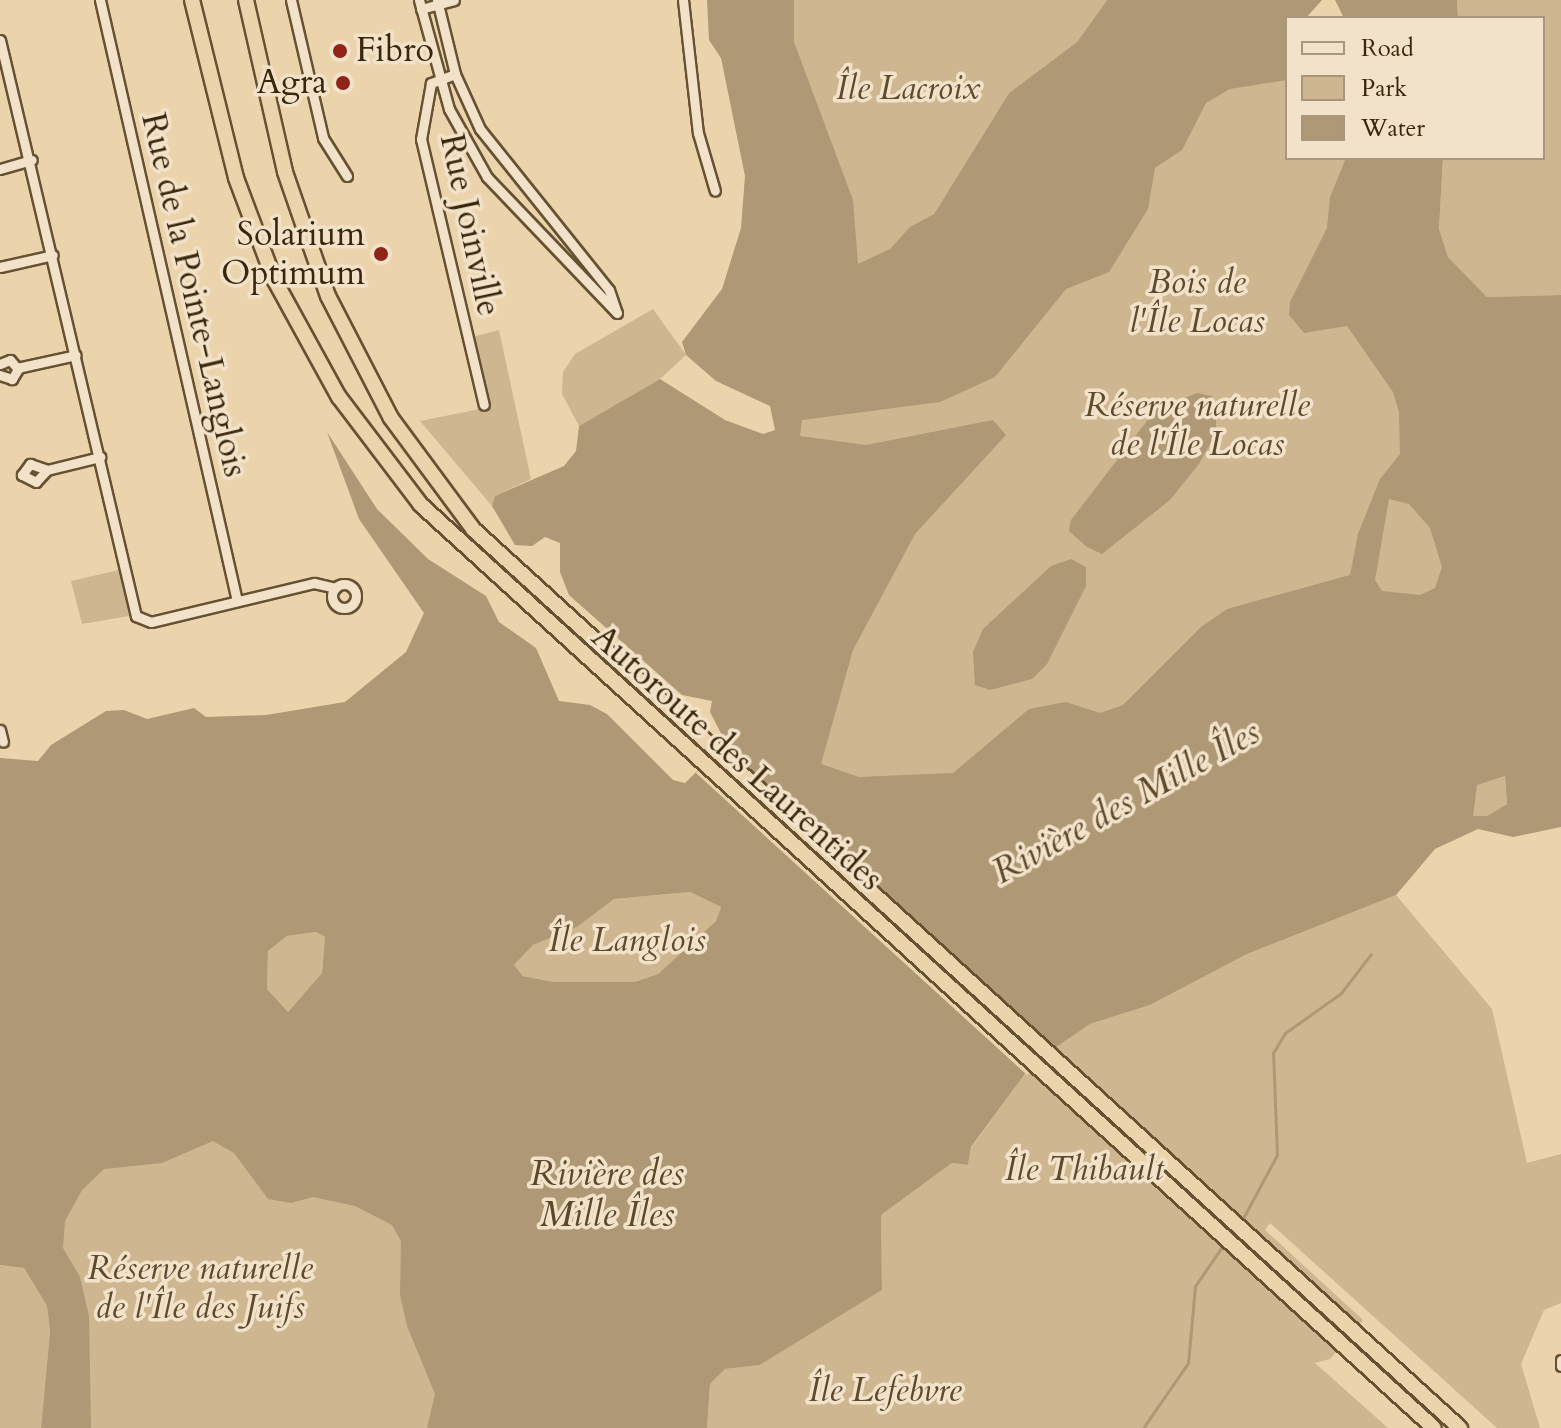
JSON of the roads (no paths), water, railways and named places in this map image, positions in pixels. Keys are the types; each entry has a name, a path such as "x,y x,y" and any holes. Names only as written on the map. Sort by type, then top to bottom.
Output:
{"highway":[{"name":"Autoroute des Laurentides","path":"192,0 254,232 295,322 339,397 439,526 1434,1428"},
{"name":"Autoroute des Laurentides","path":"246,0 306,240 341,326 391,418 494,553 1460,1428"}],"street":[{"name":"Rue de la Pointe-Langlois","path":"100,0 237,601"},
{"path":"291,0 320,129 347,176"},
{"path":"437,2 455,74 480,129 515,180 609,290 617,313 503,196 459,133 437,78 420,4 437,2 454,0"},
{"path":"683,0 698,133 715,191"},
{"path":"0,40 32,160 137,618 156,621 314,583 335,588"},
{"path":"437,78 455,74"},
{"name":"Rue Joinville","path":"437,78 431,83 422,150 484,405"},
{"path":"0,169 32,160"},
{"path":"503,196 515,180"},
{"path":"0,267 53,255"},
{"path":"17,368 76,355"},
{"path":"0,364 10,360 17,368"},
{"path":"0,375 13,378 17,368"},
{"path":"47,470 100,457"},
{"path":"0,730 3,742"}],"water":[{"name":"Rivière des Mille Îles","path":"707,0 794,0 794,42 853,200 858,264 890,249 910,227 934,214 1009,93 1077,42 1107,0 1322,0 1308,16 1285,16 1285,80 1230,89 1206,103 1182,150 1155,168 1148,209 1109,272 1066,289 995,377 940,402 802,420 800,436 866,445 993,420 1006,435 915,534 853,650 821,764 859,777 953,773 1029,709 1066,702 1100,713 1123,705 1201,627 1227,609 1350,575 1358,534 1380,479 1400,454 1399,412 1393,392 1347,326 1304,333 1289,315 1290,302 1327,228 1330,197 1345,160 1443,160 1439,229 1448,257 1487,297 1561,295 1561,827 1513,837 1478,829 1435,849 1396,895 1247,954 1150,1005 1090,1024 1033,1063 971,1147 968,1165 952,1163 881,1215 882,1290 760,1365 725,1369 710,1384 707,1428 427,1428 435,1394 407,1326 400,1295 401,1241 392,1225 355,1206 313,1197 291,1203 268,1199 234,1153 213,1141 162,1163 104,1169 82,1190 65,1221 63,1248 80,1277 89,1316 91,1428 41,1428 50,1332 47,1306 24,1268 0,1265 0,758 38,761 51,745 106,711 124,710 147,719 194,708 206,717 266,715 345,702 406,652 424,613 359,519 327,432 377,509 428,559 486,596 499,622 536,648 559,701 590,705 607,714 673,780 685,783 726,743 710,712 712,701 682,695 569,595 560,572 560,543 545,537 532,546 515,545 492,506 495,496 564,466 576,451 579,426 660,379 725,420 763,434 775,430 770,406 716,381 686,355 682,342 722,289 741,228 745,176 721,58 709,40","holes":["1389,499 1409,504 1430,528 1442,567 1435,588 1420,595 1382,591 1375,580","1505,776 1507,804 1487,816 1473,816 1477,785","690,892 721,907 716,921 658,974 635,982 553,982 523,976 514,965 533,945 577,927 614,899","316,932 325,937 322,973 288,1012 267,989 268,951 287,936"]},
{"path":"1335,0 1457,0 1458,16 1343,16"},
{"path":"1197,393 1212,396 1216,411 1216,433 1199,464 1170,500 1102,554 1087,547 1069,531 1071,520 1157,408"},
{"path":"1071,559 1086,567 1086,586 1047,664 1032,679 990,690 975,685 973,652 983,629 1051,566"}],"waterway":[{"path":"1241,1222 1277,1155 1273,1053 1285,1033 1341,993 1371,954"},
{"path":"1143,1428 1188,1363 1195,1286 1224,1244"}],"place":[{"name":"Fibro","path":"340,51"},
{"name":"Agra","path":"343,83"},
{"name":"Solarium Optimum","path":"381,254"}],"park label":[{"name":"Île Lacroix","path":"908,89"},
{"name":"Bois de l'Île Locas","path":"1197,302"},
{"name":"Réserve naturelle de l'Île Locas","path":"1197,424"},
{"name":"Île Langlois","path":"627,941"},
{"name":"Île Thibault","path":"1084,1170"},
{"name":"Réserve naturelle de l'Île des Juifs","path":"200,1288"},
{"name":"Île Lefebvre","path":"885,1391"}]}
